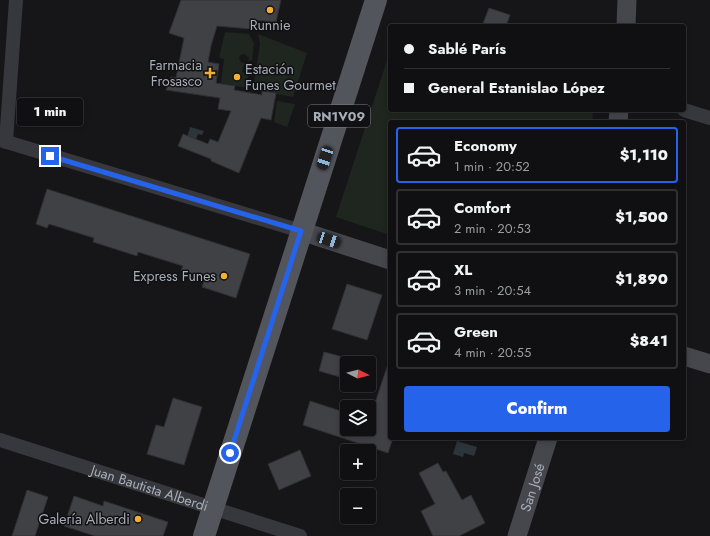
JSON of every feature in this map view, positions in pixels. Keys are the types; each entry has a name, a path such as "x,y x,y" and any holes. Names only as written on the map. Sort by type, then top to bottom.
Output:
{"main road":[{"name":"RN1V09","path":"204,536 376,0"}],"street":[{"path":"16,0 3,141 301,231 388,259"},
{"path":"626,24 628,0"},
{"path":"686,111 710,118"},
{"path":"686,357 710,364"},
{"name":"Juan Bautista Alberdi","path":"0,440 300,536"},
{"name":"San José","path":"517,536 547,440"}],"shaded area":[{"path":"225,32 249,34 254,43 252,60 248,61 249,58 245,54 240,55 239,59 242,63 245,63 242,72 248,75 247,88 221,83 224,59 219,58"},
{"path":"258,34 307,53 293,97 253,90 260,44"},
{"path":"388,57 388,112 593,112 592,120 388,120 388,234 336,217"},
{"path":"277,101 295,104 287,127 274,122"},
{"path":"190,127 204,131 202,135 198,134 192,151 184,148"},
{"path":"457,441 477,447 474,456 464,453 463,457 453,454"}],"building":[{"path":"181,0 281,0 276,22 252,20 251,29 217,26 211,46 208,62 219,64 216,83 235,86 234,90 262,95 262,91 276,93 271,120 261,118 239,173 211,161 211,159 178,146 183,134 208,144 210,139 218,142 231,111 218,109 220,98 166,90 171,77 176,78 184,38 169,33"},
{"path":"489,8 510,15 507,24 483,24"},
{"path":"47,189 250,254 236,298 202,287 205,278 181,270 183,266 138,252 137,256 93,242 94,238 49,224 47,228 36,224"},
{"path":"347,284 382,295 367,340 332,329"},
{"path":"324,352 340,356 340,377 319,371"},
{"path":"388,367 388,440 392,440 388,453 376,449 376,444 361,444 303,425 310,401 340,411 340,436 376,436 376,400"},
{"path":"173,398 202,407 184,465 147,454 156,425 164,427"},
{"path":"300,450 311,476 279,490 268,464"},
{"path":"438,463 443,472 446,471 462,500 471,495 485,523 459,536 433,536 421,511 435,504 419,473"},
{"path":"27,490 48,497 35,536 12,536"},
{"path":"74,496 103,506 104,501 168,522 163,536 95,536 64,526"}],"place":[{"name":"Runnie","path":"270,10"},
{"name":"Farmacia Frosasco","path":"210,73"},
{"name":"Estación Funes Gourmet","path":"237,77"},
{"name":"Express Funes","path":"224,276"},
{"name":"Galería Alberdi","path":"138,519"}],"route":[{"path":"50,156 301,231 230,453"}]}
